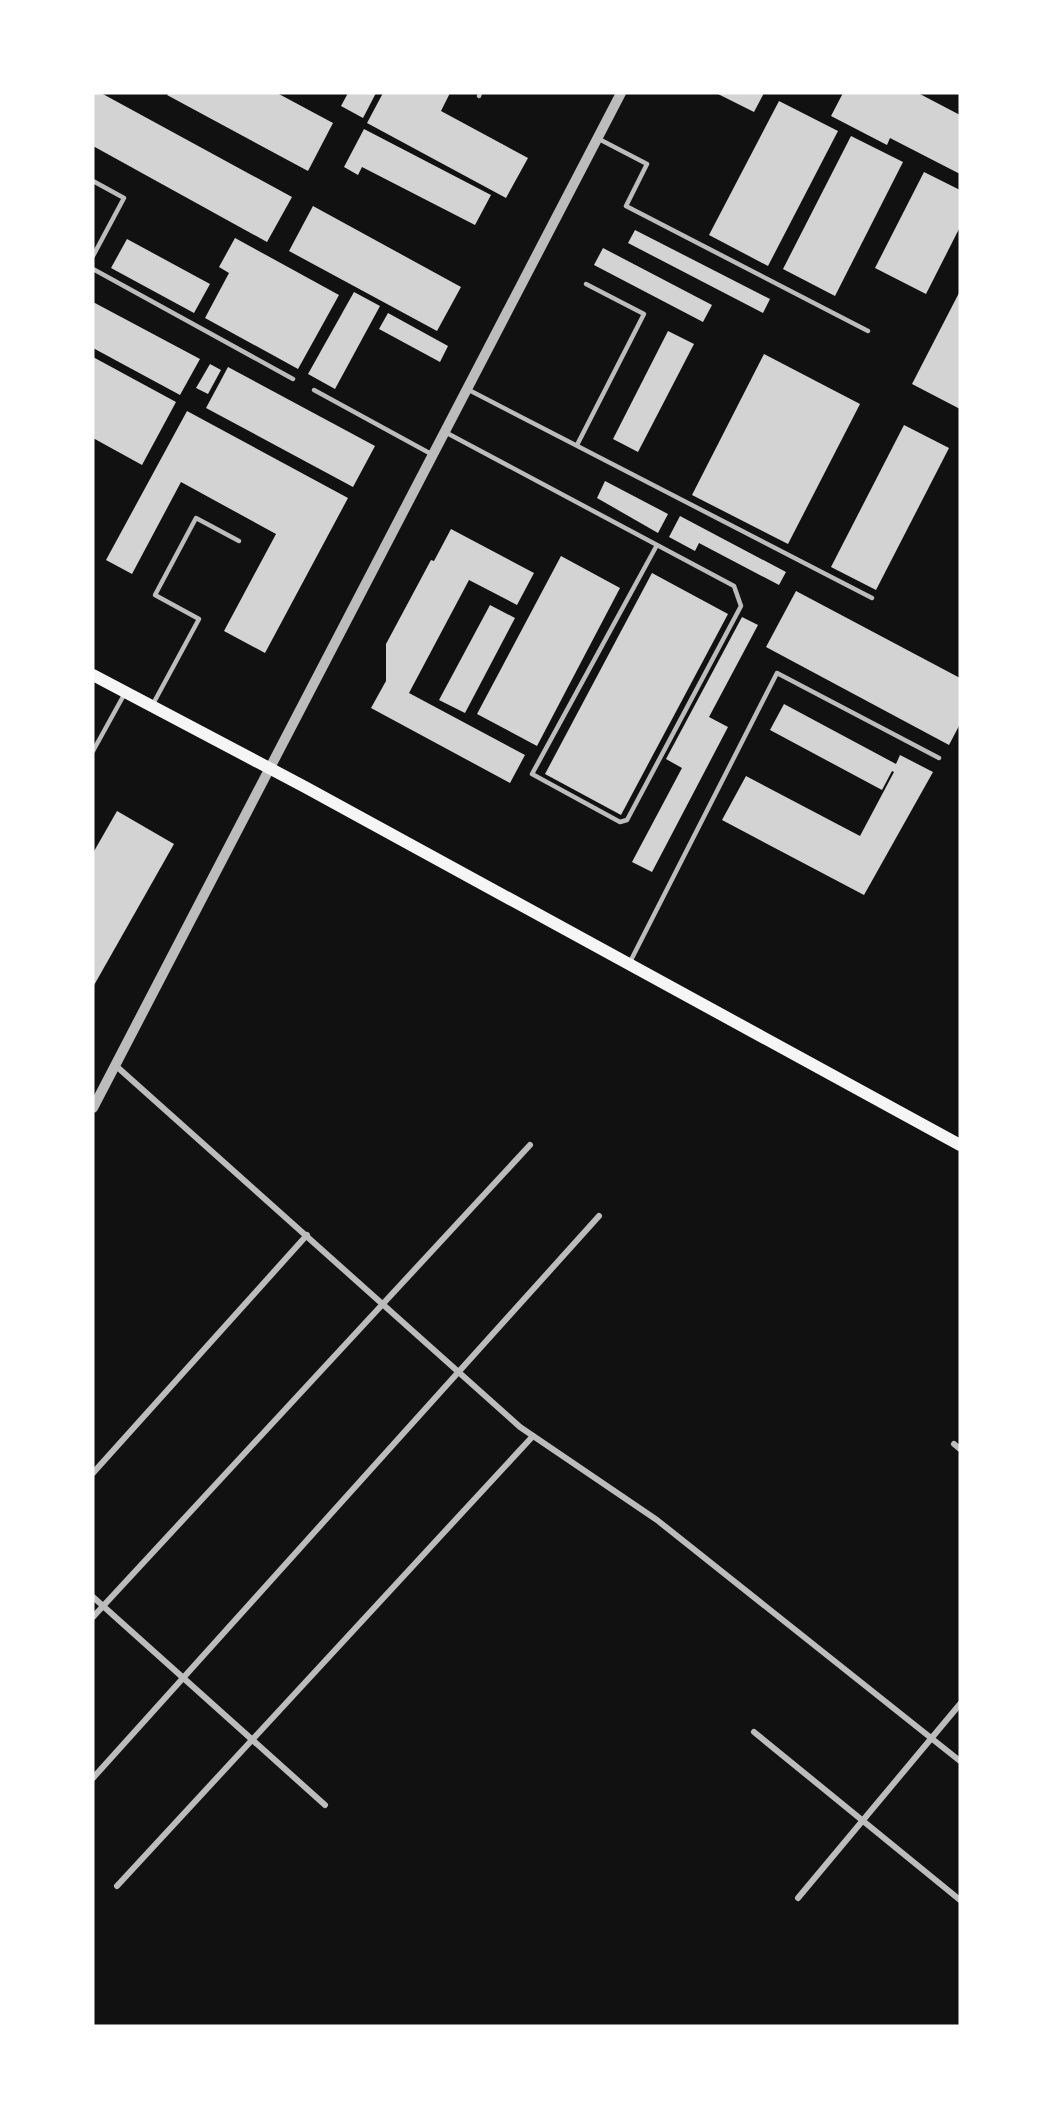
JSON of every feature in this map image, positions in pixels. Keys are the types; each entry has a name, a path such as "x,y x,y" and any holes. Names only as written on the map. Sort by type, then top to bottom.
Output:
{"main road":[{"path":"93,675 960,1145"}],"street":[{"path":"93,1108 621,93"},
{"path":"115,1065 533,1436 657,1520 960,1761"},
{"path":"93,1617 530,1145"},
{"path":"93,1778 599,1216"},
{"path":"93,1473 307,1235"},
{"path":"117,1886 533,1436"},
{"path":"954,1444 960,1449"},
{"path":"93,1597 325,1805"},
{"path":"798,1898 960,1704"},
{"path":"754,1732 960,1900"}],"lane":[{"path":"597,138 647,164 626,206 868,330"},
{"path":"93,181 124,198 93,256"},
{"path":"93,269 293,378"},
{"path":"577,445 644,314 586,284"},
{"path":"467,389 872,598"},
{"path":"314,390 433,454"},
{"path":"445,432 734,586 741,606 627,820 620,822 532,774 657,545"},
{"path":"152,706 199,619 154,595 196,518 239,541"},
{"path":"629,964 777,673 939,758"},
{"path":"93,751 125,692"}],"building":[{"path":"93,93 101,93 292,197 267,242 93,146"},
{"path":"169,93 277,93 333,123 308,171 167,95"},
{"path":"348,93 376,93 363,118 341,106"},
{"path":"383,93 450,93 441,111 528,158 506,198 367,123"},
{"path":"716,93 764,93 754,112"},
{"path":"843,93 918,93 960,115 960,174 890,138 887,145 831,116"},
{"path":"779,101 838,131 768,266 709,235"},
{"path":"364,129 491,195 475,225 362,167 358,175 344,167"},
{"path":"851,136 903,162 835,296 783,269"},
{"path":"924,172 960,190 960,227 926,294 875,268"},
{"path":"313,206 461,287 437,331 289,251"},
{"path":"635,230 770,299 763,313 628,243"},
{"path":"235,238 339,295 298,369 205,318 229,273 219,267"},
{"path":"127,239 210,284 194,313 111,268"},
{"path":"603,248 712,305 703,322 594,265"},
{"path":"960,291 960,409 912,384"},
{"path":"354,292 380,306 335,389 308,374"},
{"path":"93,302 200,359 180,395 93,348"},
{"path":"388,313 448,346 440,362 379,329"},
{"path":"668,331 694,344 638,452 613,439"},
{"path":"764,354 860,404 788,544 692,495"},
{"path":"93,357 176,402 142,465 93,438"},
{"path":"210,364 221,370 208,394 196,388"},
{"path":"228,367 375,446 353,487 206,408"},
{"path":"187,411 348,498 265,653 224,631 276,534 181,482 132,574 106,560"},
{"path":"904,425 949,448 876,590 831,567"},
{"path":"605,481 668,514 658,533 597,498"},
{"path":"680,516 786,572 779,585 699,543 695,551 669,537"},
{"path":"451,529 534,573 517,605 469,580 409,693 525,755 510,783 371,708 386,681 386,644 431,560 434,561"},
{"path":"561,556 620,588 537,746 477,714"},
{"path":"652,573 728,614 621,815 545,774"},
{"path":"796,591 960,678 960,724 949,745 766,647"},
{"path":"490,605 515,618 465,713 439,700"},
{"path":"742,617 758,625 709,717 728,727 652,872 632,862 682,768 666,759"},
{"path":"784,704 896,764 900,755 933,772 864,895 722,820 746,776 860,836 894,772 892,771 882,790 770,730"},
{"path":"117,811 174,844 93,987 93,853"}]}
